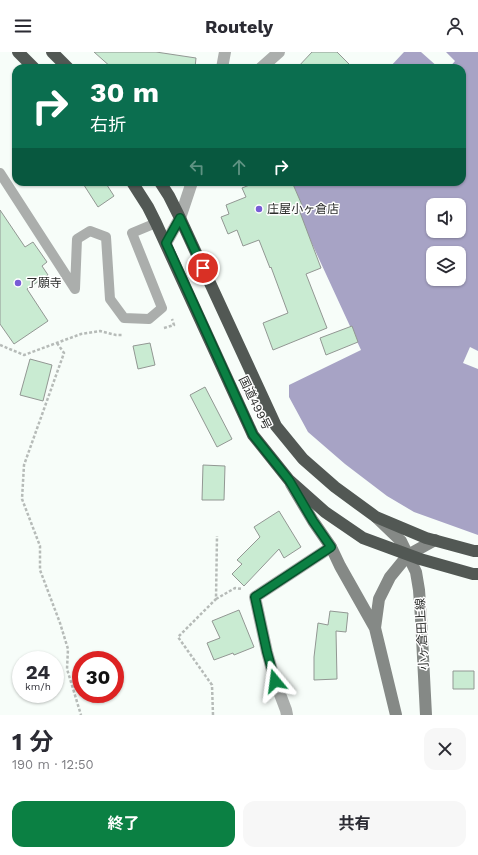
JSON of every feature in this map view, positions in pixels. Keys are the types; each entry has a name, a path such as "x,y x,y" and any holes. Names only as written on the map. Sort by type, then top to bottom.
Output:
{"highway":[{"path":"18,52 30,64"},
{"path":"52,52 64,64"},
{"name":"国道499号","path":"135,186 148,207 166,243 253,435 289,480 325,512 363,538 408,555 473,574 478,574"},
{"name":"国道499号","path":"163,186 180,218 276,426 303,459 335,487 376,517 426,538 478,551"}],"main road":[{"path":"289,480 313,521 331,547 375,628 396,715"},
{"name":"小ヶ倉田上線","path":"376,517 401,541 416,572 419,590 426,715"},
{"path":"375,628 379,599 390,577 408,555 435,540"}],"street":[{"path":"223,64 225,52"},
{"path":"266,64 279,52"},
{"path":"166,243 180,218 191,186"},
{"path":"287,715 267,652 255,597 331,547"}],"lane":[{"path":"0,172 75,289 78,239 90,231 106,237 110,299 124,318 149,319 162,308 132,233 156,223"}],"path":[{"path":"0,345 24,355 57,343 64,353 24,465 22,499 40,546 40,570 68,649 67,669 81,715"},
{"path":"216,599 217,536"},
{"path":"213,715 212,685 178,636 216,599 235,588 248,590 255,597"}],"shaded area":[{"path":"404,52 478,52 478,535 414,512 387,496 345,464 308,432 289,397 289,385 361,350 285,186 466,186 466,64 393,64"}],"pier":[{"path":"421,52 446,52 455,61 452,64 434,64"},
{"path":"470,347 478,351 478,369 463,363"}],"building":[{"path":"94,52 156,52 196,58 195,64 108,64"},
{"path":"312,52 337,52 349,64 301,64"},
{"path":"85,186 108,186 114,196 98,207"},
{"path":"247,186 294,186 302,205 298,207 321,268 306,274 327,328 273,350 263,323 288,313 271,267 270,268 259,240 243,246 237,230 228,234 221,217 229,214 226,205 246,197 242,188"},
{"name":"了願寺","path":"0,210 25,247 33,242 47,262 42,266 48,275 27,289 48,321 14,344 0,324"},
{"path":"352,326 358,342 326,355 320,338"},
{"path":"150,343 155,365 138,369 133,346"},
{"path":"30,359 52,365 43,401 20,395"},
{"path":"205,387 232,439 217,447 190,395"},
{"path":"203,465 225,466 224,500 202,500"},
{"path":"279,511 301,547 284,558 279,549 244,586 232,574 242,564 237,560 260,537 254,527"},
{"path":"239,610 254,647 234,655 233,653 214,660 207,643 220,638 212,621"},
{"path":"330,611 348,613 346,632 336,631 337,679 314,680 314,657 318,623 328,625"},
{"path":"453,671 474,671 474,689 453,689"}],"place":[{"name":"庄屋小ヶ倉店","path":"259,209"},
{"name":"了願寺","path":"18,283"}],"route":[{"path":"203,268 180,218 166,243 233,392 253,435 289,480 313,521 331,547 255,597 275,681"}]}
